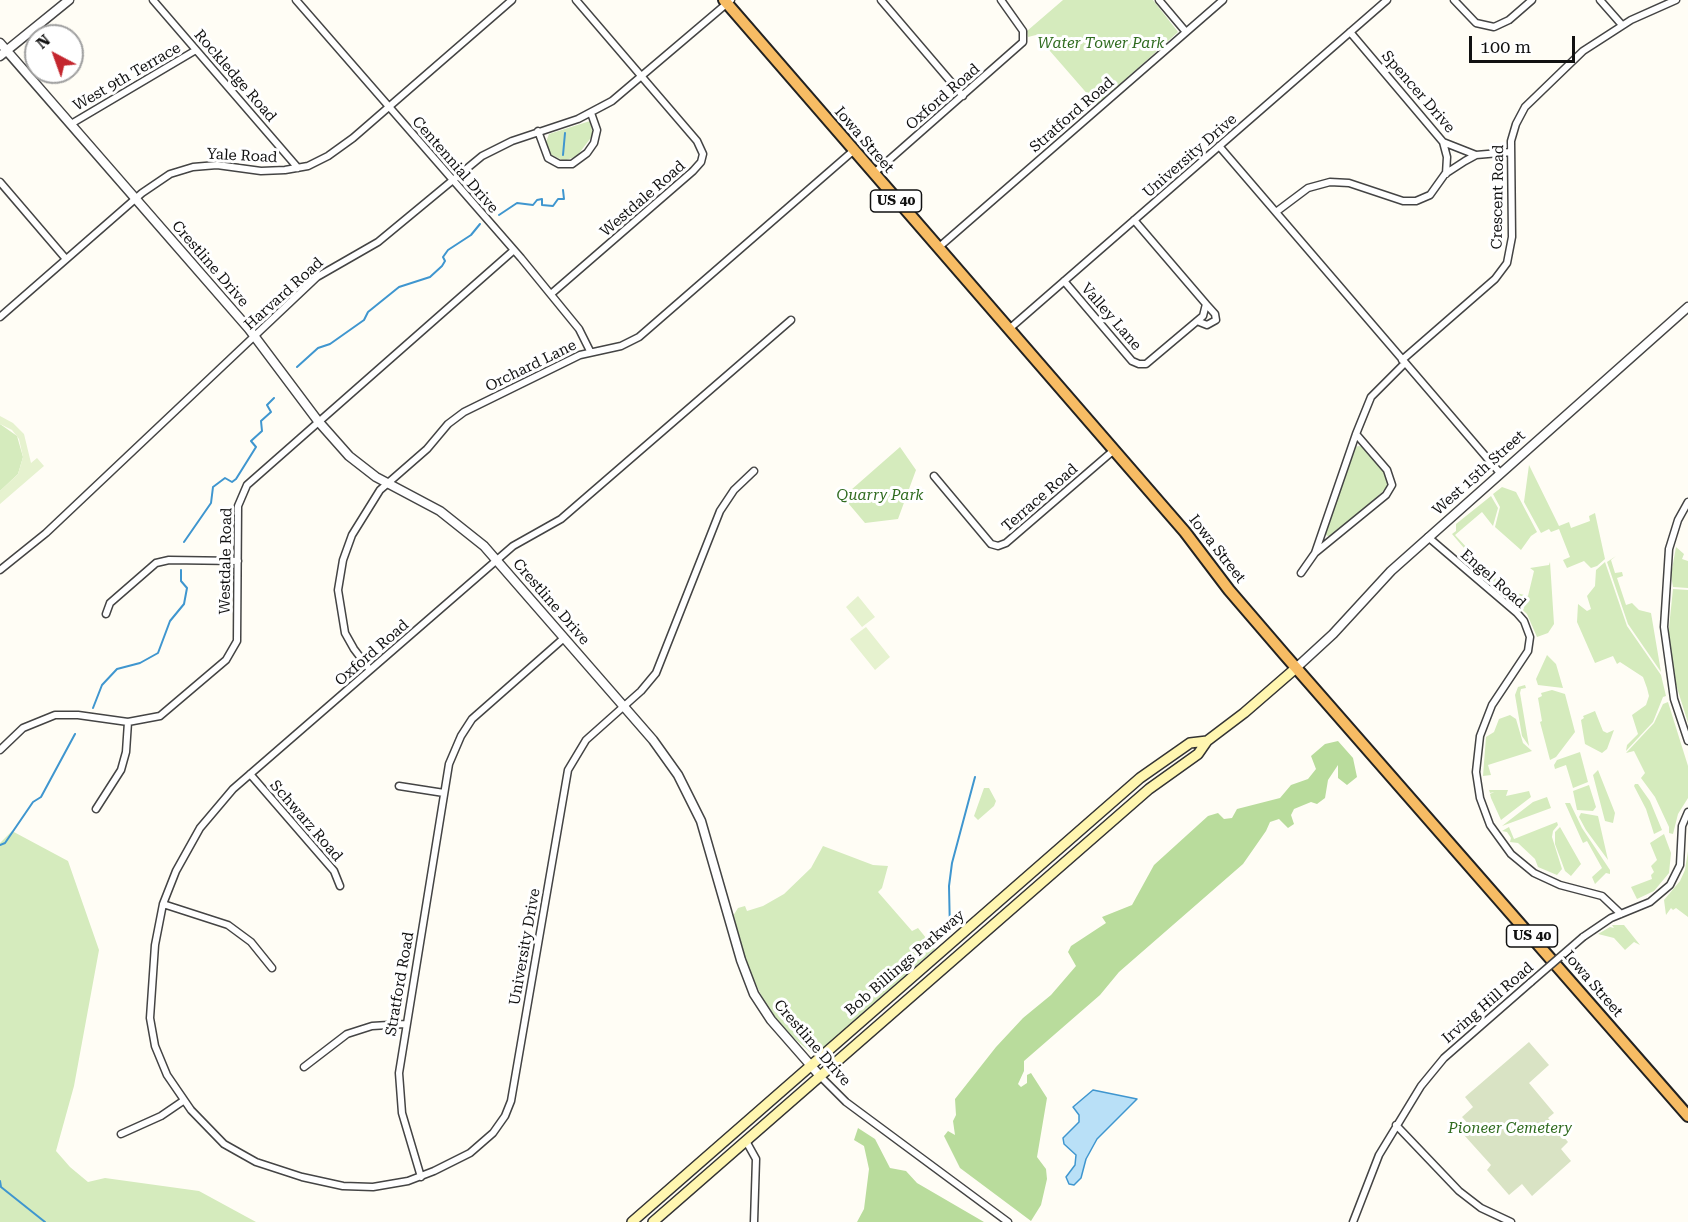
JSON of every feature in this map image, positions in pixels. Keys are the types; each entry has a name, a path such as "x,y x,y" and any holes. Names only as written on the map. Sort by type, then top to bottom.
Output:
{"highway":[{"name":"Iowa Street","path":"727,1 853,151 1114,450 1296,668 1688,1116"}],"main road":[{"name":"Bob Billings Parkway","path":"653,1222 1149,789 1197,754 1207,741 1244,713 1296,668"},
{"name":"Bob Billings Parkway","path":"632,1222 1140,778 1190,743 1207,741"}],"street":[{"path":"3,53 69,0"},
{"name":"Rockledge Road","path":"153,0 298,168"},
{"name":"Centennial Drive","path":"296,0 551,294 579,328 590,351"},
{"name":"Yale Road","path":"0,317 135,198 161,179 193,167 224,165 271,171 298,168 318,162 338,150 512,0"},
{"name":"Westdale Road","path":"551,294 701,162 703,154 700,144 576,0"},
{"path":"880,0 963,96"},
{"name":"Oxford Road","path":"873,174 1021,46 1024,36 1001,0"},
{"path":"1158,0 1186,32"},
{"name":"Stratford Road","path":"938,249 1223,0"},
{"name":"University Drive","path":"1008,330 1387,0"},
{"path":"1454,0 1476,23 1494,27 1509,20 1532,0"},
{"path":"1600,0 1622,25"},
{"name":"Crescent Road","path":"1315,553 1371,397 1404,361 1495,279 1507,263 1512,237 1511,152 1513,132 1525,107 1569,62 1622,25 1676,0"},
{"name":"Harvard Road","path":"0,570 46,533 316,277 378,242 452,179 496,148 591,113 612,102 727,1"},
{"name":"Spencer Drive","path":"1350,32 1443,142 1476,155"},
{"name":"Crestline Drive","path":"0,43 3,53 70,124 255,336 318,421 358,465 387,484 448,516 497,560 666,758 688,792 705,832 749,982 771,1020 846,1102 1008,1222"},
{"name":"West 9th Terrace","path":"70,124 196,50"},
{"path":"538,131 548,158 559,164 572,164 587,153 594,143 597,129 591,113"},
{"path":"1276,212 1308,188 1330,182 1349,183 1403,201 1416,201 1436,189 1445,174 1447,158 1443,142"},
{"path":"1219,146 1500,473"},
{"name":"Orchard Lane","path":"370,670 345,633 338,590 346,549 357,524 387,484 464,412 590,351 621,346 639,337 853,151"},
{"path":"1445,174 1476,155 1511,152"},
{"path":"0,182 66,259"},
{"path":"1134,220 1215,314 1216,320 1207,325 1197,321 1206,312 1206,304"},
{"name":"Westdale Road","path":"0,750 22,728 55,715 78,715 128,722 151,719 168,711 232,654 237,641 238,506 247,485 514,250"},
{"name":"Valley Lane","path":"1064,281 1132,361 1142,365 1197,321"},
{"name":"West 15th Street","path":"1296,668 1329,639 1385,577 1428,537 1688,307"},
{"name":"Oxford Road","path":"183,1101 162,1065 151,1028 153,959 163,904 176,871 200,828 218,804 497,560 520,541 561,519 791,320"},
{"path":"1301,573 1315,553 1386,495 1392,485 1388,470 1356,434"},
{"name":"Terrace Road","path":"934,476 991,544 999,546 1006,543 1114,450"},
{"name":"University Drive","path":"183,1101 224,1144 269,1166 343,1186 388,1185 422,1176 477,1148 505,1116 511,1101 566,776 579,749 656,673 720,511 734,490 754,471"},
{"path":"1688,502 1678,520 1669,549 1664,596 1666,653 1674,699 1688,741"},
{"path":"1320,534 1329,540 1334,539"},
{"name":"Engel Road","path":"1428,537 1517,613 1529,632 1528,651 1492,705 1480,736 1476,759 1478,785 1490,825 1511,854 1534,873 1560,885 1602,896 1622,914"},
{"path":"106,614 110,603 156,563 238,561"},
{"name":"Stratford Road","path":"422,1176 402,1113 399,1073 405,1024 444,794 453,754 472,719 564,638"},
{"path":"96,809 121,770 126,752 128,722"},
{"name":"Schwarz Road","path":"250,774 334,871 340,886"},
{"path":"399,786 444,794"},
{"name":"Irving Hill Road","path":"1353,1222 1374,1165 1421,1086 1444,1058 1583,937 1622,914 1650,902 1670,885 1680,865 1682,826 1688,812"},
{"path":"163,904 228,926 251,942 272,968"},
{"path":"304,1067 347,1034 372,1026 405,1024"},
{"path":"121,1134 149,1123 183,1101"},
{"path":"1396,1125 1459,1191 1480,1208 1511,1222"},
{"path":"746,1141 756,1159 754,1222"}],"green space":[{"name":"Water Tower Park","path":"1063,0 1153,0 1178,32 1097,105 1036,35 1028,37 1027,31"},
{"path":"590,121 593,135 577,156 564,161 550,154 546,142 549,134"},
{"path":"0,416 13,423 24,434 31,463 37,458 44,466 0,504 0,491 18,474 23,457 19,439 12,430 0,424"},
{"path":"0,424 17,436 23,457 18,474 0,491"},
{"name":"Quarry Park","path":"900,447 916,470 898,519 865,523 843,497"},
{"path":"1355,447 1363,447 1386,472 1389,486 1333,536 1328,536 1324,534 1337,494"},
{"path":"1529,465 1559,526 1569,522 1571,528 1590,521 1589,516 1595,513 1605,559 1597,566 1591,568 1584,561 1567,568 1563,560 1570,557 1559,529 1551,532 1549,529 1541,533 1524,502"},
{"path":"1502,487 1516,492 1537,532 1531,536 1521,550 1495,527 1500,507 1493,494"},
{"path":"1491,496 1498,508 1493,526 1482,512 1455,535 1496,579 1494,583 1452,534 1456,531 1456,524"},
{"path":"1676,547 1684,554 1682,559 1688,561 1688,588 1673,587 1671,575"},
{"path":"1616,556 1611,560 1615,573 1622,572 1623,576 1617,578 1626,605 1632,603 1639,610 1651,613 1661,672 1628,624 1607,562"},
{"path":"1550,562 1554,624 1548,633 1537,637 1527,614 1507,595 1513,592 1528,596 1534,571 1530,568 1549,565"},
{"path":"1605,562 1627,626 1661,675 1666,696 1663,697 1653,722 1626,751 1627,745 1638,734 1632,715 1646,705 1649,696 1643,677 1620,662 1617,664 1613,656 1595,663 1577,622 1578,604 1587,611 1591,609 1587,596 1595,586 1596,570"},
{"path":"1673,589 1688,590 1688,723 1674,678 1668,637"},
{"path":"858,596 875,617 862,627 846,607"},
{"path":"866,627 890,657 875,670 850,639"},
{"path":"1547,655 1556,664 1563,688 1538,685 1536,679"},
{"path":"1525,685 1526,688 1521,689 1520,693 1529,746 1522,736 1515,695 1518,687"},
{"path":"1552,690 1565,694 1575,732 1556,757 1550,760 1540,722 1542,721 1538,698 1542,696 1541,693"},
{"path":"1668,702 1688,766 1688,798 1678,814 1673,834 1669,833 1669,827 1655,797 1641,778 1645,773 1634,751 1626,753 1654,723 1663,704"},
{"path":"1595,711 1603,731 1607,733 1614,730 1607,749 1602,753 1585,744 1581,720 1583,716"},
{"path":"1510,715 1516,719 1523,743 1532,751 1488,765 1491,775 1483,776 1486,737 1494,732 1499,719"},
{"path":"1338,741 1353,758 1357,777 1347,785 1338,778 1338,765 1328,780 1325,798 1317,804 1311,802 1294,809 1291,815 1294,824 1288,828 1279,819 1270,822 1243,864 1119,972 1100,995 1024,1061 1024,1071 1018,1084 1021,1087 1027,1083 1027,1075 1031,1073 1047,1098 1037,1157 1046,1169 1047,1179 1041,1205 1031,1221 960,1168 944,1136 948,1131 955,1135 953,1121 956,1115 955,1099 996,1047 1023,1018 1051,995 1076,966 1068,952 1071,946 1106,923 1102,917 1132,905 1154,865 1208,816 1218,813 1224,819 1232,818 1237,809 1280,798 1291,785 1308,779 1316,769 1311,756 1325,744"},
{"path":"1580,752 1588,782 1573,788 1566,765 1555,769 1554,765 1557,760"},
{"path":"1598,770 1615,813 1613,823 1605,821 1593,775"},
{"path":"1638,784 1650,801 1662,830 1654,834 1646,809 1634,786"},
{"path":"1589,785 1596,807 1593,811 1577,810 1573,791"},
{"path":"984,788 989,788 996,801 994,806 978,820 974,816"},
{"path":"1489,790 1508,790 1506,796 1529,791 1531,797 1501,820 1490,794 1494,792 1490,793"},
{"path":"1547,797 1551,808 1502,826 1533,802"},
{"path":"1565,803 1570,803 1582,828 1610,870 1610,874 1606,873 1595,884 1592,877 1602,868 1587,841 1583,843"},
{"path":"1581,813 1598,816 1608,860 1586,830 1579,817"},
{"path":"1557,822 1558,825 1552,837 1562,869 1557,875 1538,867 1535,859 1518,843 1510,842 1511,838 1507,832 1502,831 1509,827 1514,839"},
{"path":"1560,827 1581,864 1571,876 1565,871 1555,844 1555,832"},
{"path":"12,831 68,861 99,950 74,1086 56,1151 88,1182 105,1178 199,1191 256,1222 0,1222 0,843"},
{"path":"1664,834 1671,853 1669,873 1654,891 1637,899 1631,887 1652,879 1651,875 1654,872 1651,866 1657,860 1650,843"},
{"path":"823,846 873,865 888,866 882,888 878,892 912,931 918,928 935,949 816,1054 811,1053 787,1032 766,1005 749,970 733,916 738,908 745,906 747,911 763,906 784,894 811,868"},
{"path":"1688,851 1688,917 1676,908 1673,910 1671,908 1666,915 1664,900 1680,881 1685,870"},
{"path":"1612,925 1624,925 1640,945 1634,942 1625,950 1614,938 1598,934 1610,927 1614,928"},
{"name":"Pioneer Cemetery","path":"1529,1042 1549,1065 1529,1083 1554,1113 1548,1118 1568,1142 1561,1149 1571,1161 1532,1196 1522,1184 1509,1195 1487,1170 1491,1165 1464,1135 1472,1128 1462,1117 1473,1107 1465,1097"},
{"path":"858,1128 875,1139 890,1168 906,1171 917,1183 984,1222 857,1222 864,1209 869,1169 864,1146 854,1140"}],"water":[{"path":"1093,1090 1137,1099 1097,1139 1086,1159 1081,1178 1074,1185 1069,1184 1066,1177 1075,1165 1076,1155 1064,1144 1063,1138 1079,1122 1079,1115 1073,1107"}],"waterway":[{"path":"563,155 565,133"},
{"path":"499,215 517,203 533,205 537,200 542,199 542,205 553,206 558,199 564,199 563,190"},
{"path":"297,367 318,348 330,344 364,320 368,312 399,287 430,277 442,266 445,261 443,257 448,250 471,235 480,224"},
{"path":"184,542 211,503 213,487 225,478 232,482 236,479 256,447 251,441 262,431 261,421 271,412 267,405 274,398"},
{"path":"93,708 102,685 117,669 140,663 158,653 170,621 184,604 187,588 181,581 181,570"},
{"path":"0,845 5,843 33,802 41,797 75,734"},
{"path":"950,932 949,886 952,863 975,777"},
{"path":"0,1181 1,1187 45,1222"}]}
